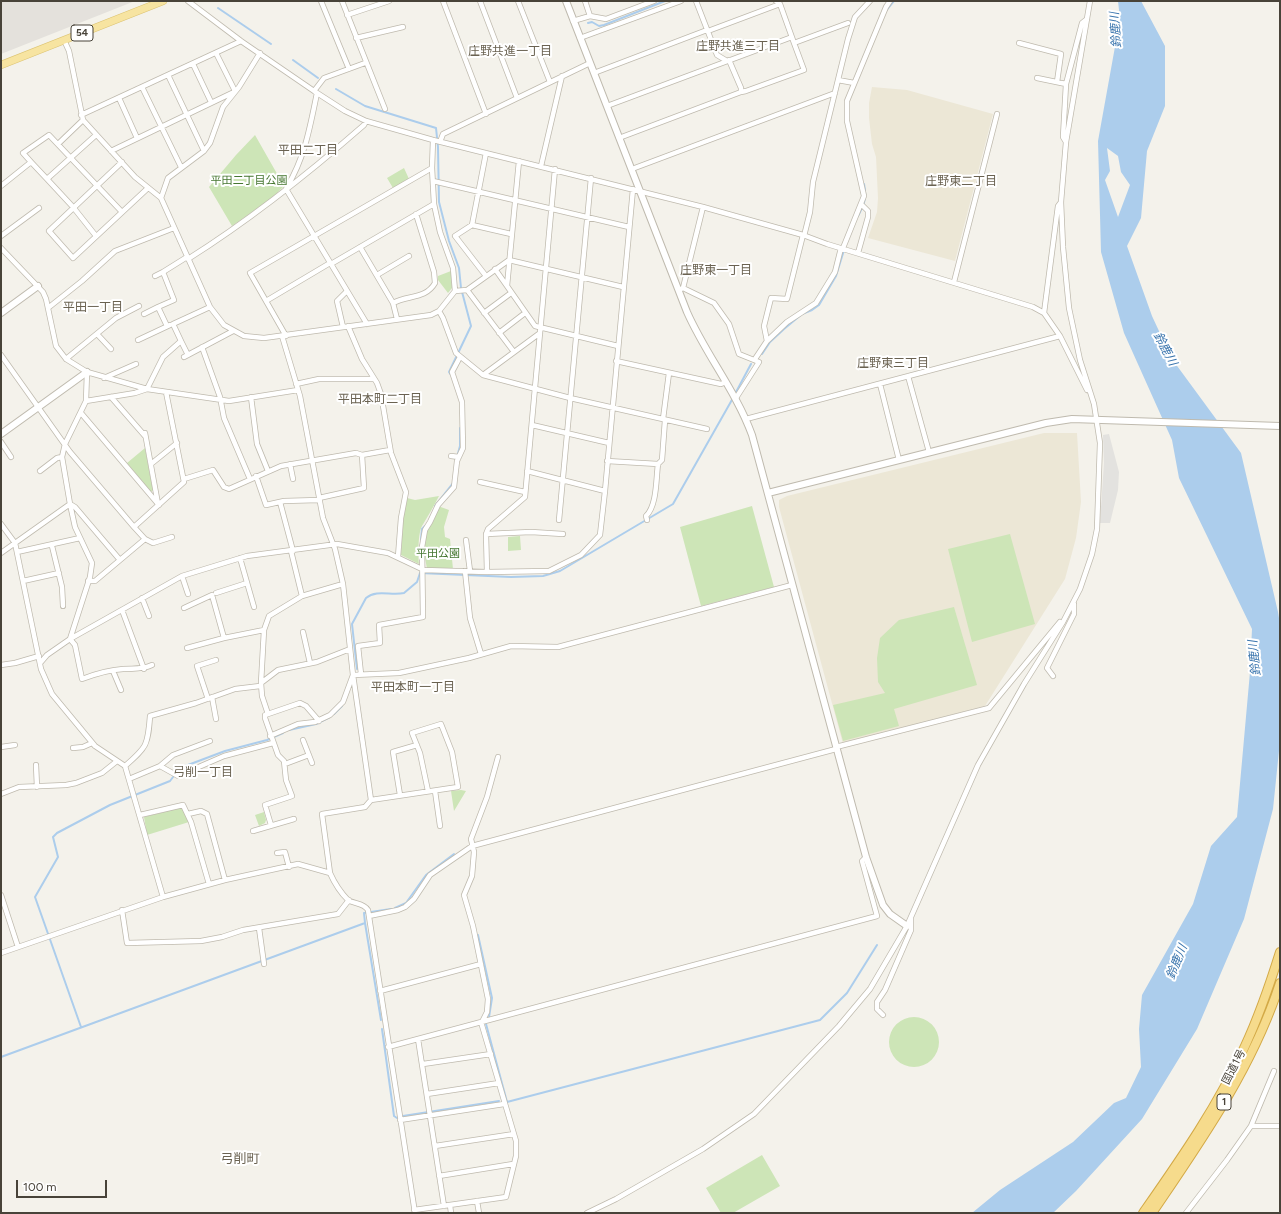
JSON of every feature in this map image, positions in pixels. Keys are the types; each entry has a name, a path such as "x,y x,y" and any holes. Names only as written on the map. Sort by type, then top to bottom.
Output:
{"highway":[{"name":"国道1号","path":"1143,1213 1197,1132 1231,1074 1255,1023 1280,952"},
{"name":"国道1号","path":"1152,1213 1208,1130 1238,1077 1268,1015 1280,984"}],"main road":[{"name":"54","path":"1,64 163,1"}],"street":[{"path":"188,1 241,41 316,92 345,111 366,121 440,142 591,178 703,207 803,235 1033,307 1044,313 1060,336 1094,404"},
{"path":"321,1 349,69"},
{"path":"342,1 385,109"},
{"path":"347,15 389,1"},
{"path":"443,1 486,114"},
{"path":"480,1 518,98"},
{"path":"518,1 550,82"},
{"path":"566,1 696,332 736,398 746,419 768,493 866,857 883,905 890,914 907,926"},
{"path":"585,1 590,16"},
{"path":"573,21 590,16 606,19 654,1"},
{"path":"580,38 680,1"},
{"path":"696,1 717,55 728,60 741,88 741,92"},
{"path":"767,341 764,326 771,298 787,299 810,212 813,182 855,17 870,1"},
{"path":"736,398 767,341 794,316 816,303 835,272 844,249 861,204 863,192 847,121 846,108 854,83 886,7 890,1"},
{"path":"587,1213 616,1199 703,1149 754,1114 839,1026 870,989 907,926 978,766 1024,684 1064,622 1074,602 1092,554 1097,529 1100,443 1094,404 1080,360 1069,308 1063,247 1061,202 1066,142 1090,1"},
{"path":"594,73 778,2 792,37 804,70 619,138"},
{"path":"1066,142 1063,137 1066,84 1082,23 1087,19"},
{"path":"794,43 848,23"},
{"path":"356,38 403,27"},
{"path":"607,106 792,37"},
{"path":"64,40 69,51 82,118 122,162 148,188 161,198 210,306 216,316 233,331 255,338 284,336 431,315 439,311 456,291 466,290 509,260 624,287"},
{"path":"58,144 82,118 119,98 241,41"},
{"path":"1019,43 1062,54 1057,82"},
{"path":"216,53 234,91"},
{"path":"161,198 168,178 204,151 210,143 223,107 260,53"},
{"path":"286,189 300,165 305,150 316,92 324,78 365,62"},
{"path":"440,142 443,134 590,63"},
{"path":"192,64 211,102"},
{"path":"168,76 204,151"},
{"path":"541,166 562,76"},
{"path":"1037,78 1066,84"},
{"path":"838,80 854,83"},
{"path":"142,87 181,167"},
{"path":"111,150 234,91"},
{"path":"632,170 835,93"},
{"path":"119,98 137,138"},
{"path":"954,282 997,114"},
{"path":"154,276 213,243 286,189 297,183 364,125 366,121"},
{"path":"96,236 73,207 23,153 50,135 122,212"},
{"path":"47,179 96,135"},
{"path":"433,140 432,168 434,204 440,232 453,268 456,291"},
{"path":"486,153 472,225 455,236 486,276"},
{"path":"507,286 519,161"},
{"path":"1,186 31,162"},
{"path":"122,162 49,231 73,258 148,188"},
{"path":"432,168 250,273 284,336 298,390 313,460 323,518 333,544 343,584 353,675 371,800 366,807 322,814 330,873 333,881 349,900 364,906 368,910 414,1212 506,1197 513,1164 516,1142 482,1022 487,1012 488,999 472,921 464,899 464,893 472,876 474,852 471,838 487,797 498,757"},
{"path":"487,572 486,534 488,529 525,497 550,209 555,170"},
{"path":"559,520 591,178"},
{"path":"433,181 629,227"},
{"path":"286,189 366,324"},
{"path":"41,662 70,639 182,576 240,558 337,544 379,550 398,557 422,572 487,572 550,571 581,555 600,535 633,189"},
{"path":"1044,313 1058,206 1061,202"},
{"path":"266,301 434,204"},
{"path":"858,253 868,217 866,208 861,204"},
{"path":"680,289 703,207"},
{"path":"1,236 39,208"},
{"path":"393,303 409,297 424,294 435,283 434,272 416,214"},
{"path":"472,225 511,234"},
{"path":"48,308 82,281 115,251 174,228"},
{"path":"360,247 393,303 397,319"},
{"path":"1,248 38,286 46,298 56,346 66,359 87,372 147,389 229,401 298,390"},
{"path":"377,275 409,256"},
{"path":"495,269 525,313 540,331 618,346"},
{"path":"144,314 174,300 163,272"},
{"path":"1,313 38,286"},
{"path":"680,289 714,303 729,324 739,354 743,357 757,360"},
{"path":"466,290 514,352"},
{"path":"347,291 337,301 345,327 381,394 390,450 406,492 401,518 398,557"},
{"path":"484,313 511,293"},
{"path":"66,359 116,318 139,306"},
{"path":"138,340 210,306"},
{"path":"158,308 167,326"},
{"path":"439,311 456,353 483,375 570,398 707,430"},
{"path":"499,333 525,313"},
{"path":"173,324 186,356 233,331"},
{"path":"483,375 540,331"},
{"path":"97,334 111,349"},
{"path":"746,419 1060,336"},
{"path":"147,389 163,357 181,341"},
{"path":"202,347 220,400 224,418 250,479"},
{"path":"1,355 65,444 145,539 153,543 172,537"},
{"path":"361,674 358,646 380,643 379,625 423,617 422,572 425,530 438,505 454,487 459,457 463,448 462,402 452,372 460,357"},
{"path":"616,361 721,384 726,382"},
{"path":"104,378 136,364"},
{"path":"1,434 87,372"},
{"path":"70,639 88,581 91,560 80,538 70,504 62,457 65,444 86,401 87,372"},
{"path":"646,518 653,503 658,464 662,460 664,419 669,373"},
{"path":"908,376 929,452"},
{"path":"296,384 318,379 374,379"},
{"path":"880,384 899,460"},
{"path":"86,401 147,389"},
{"path":"134,527 183,485 184,479 166,392"},
{"path":"111,397 145,435 159,505"},
{"path":"251,398 257,444 268,471"},
{"path":"81,413 159,505"},
{"path":"768,493 1046,423 1072,420 1280,426"},
{"path":"532,425 609,443"},
{"path":"1,442 11,457"},
{"path":"151,464 177,443"},
{"path":"184,479 213,470 224,486 229,489 268,471 290,464 356,453 362,455 390,450"},
{"path":"256,476 266,504 319,499 364,488 362,455"},
{"path":"452,456 459,457"},
{"path":"40,471 57,458 62,457"},
{"path":"607,461 658,464"},
{"path":"290,464 293,479"},
{"path":"527,471 605,491"},
{"path":"480,482 525,492"},
{"path":"280,502 302,596"},
{"path":"1,553 70,504"},
{"path":"70,504 75,507 120,560"},
{"path":"1,524 15,543 41,662 42,673 52,694 92,743 125,766 163,897"},
{"path":"486,534 531,532 563,534"},
{"path":"17,552 52,546 80,538"},
{"path":"88,581 95,581 145,539"},
{"path":"466,540 467,571 465,578 470,618 481,654"},
{"path":"52,546 59,574 63,606"},
{"path":"240,558 254,608"},
{"path":"23,581 59,574"},
{"path":"182,576 188,594"},
{"path":"216,592 247,583"},
{"path":"268,714 260,684 264,630 269,616 302,596 343,584"},
{"path":"353,675 399,673 469,658 511,646 568,645 792,585"},
{"path":"184,608 212,595 224,638"},
{"path":"142,598 149,616"},
{"path":"1053,676 1047,668 1074,614 1074,602"},
{"path":"122,610 144,669"},
{"path":"369,916 406,907 414,899 430,875 472,846 989,708 1061,622 1064,622"},
{"path":"187,648 224,638 264,630"},
{"path":"303,632 310,663"},
{"path":"70,639 75,645 82,678 113,671 144,669 152,665"},
{"path":"125,766 142,751 147,742 150,716 235,689 260,684 278,670 310,663 350,649"},
{"path":"1,665 15,663 39,656"},
{"path":"216,660 197,666 210,698 216,718"},
{"path":"113,671 120,690"},
{"path":"270,736 298,724 319,721 330,715 343,702 353,675"},
{"path":"271,825 265,805 292,796 286,780 285,764 270,736 265,715 300,703 306,706 319,721"},
{"path":"371,800 458,787 453,759 441,724 412,733 428,791"},
{"path":"303,740 312,763"},
{"path":"130,779 160,766 173,755 210,741"},
{"path":"160,766 175,775 224,756 273,742"},
{"path":"73,748 83,747 92,743"},
{"path":"1,746 14,745"},
{"path":"400,796 393,752 416,745"},
{"path":"285,764 309,755"},
{"path":"1,794 19,787 37,787 76,783 102,773 117,761"},
{"path":"36,765 37,787"},
{"path":"434,791 440,826"},
{"path":"140,815 183,805 188,814 209,884"},
{"path":"188,814 201,811 207,814 225,880"},
{"path":"253,831 294,819"},
{"path":"278,853 285,852 288,867"},
{"path":"388,1047 877,916 862,861 866,857"},
{"path":"1,953 122,910 225,880 298,864 330,873"},
{"path":"1,895 18,947"},
{"path":"122,910 127,943 201,941 222,937 243,930 338,914 349,900"},
{"path":"883,1015 878,1009 877,1002 885,990 911,930 911,916"},
{"path":"259,928 264,964"},
{"path":"380,991 481,964"},
{"path":"418,1039 444,1206"},
{"path":"423,1064 491,1054"},
{"path":"1186,1213 1251,1126 1274,1071"},
{"path":"427,1094 499,1083"},
{"path":"400,1120 430,1114 504,1104"},
{"path":"1251,1126 1280,1126"},
{"path":"435,1146 514,1134"},
{"path":"439,1176 513,1164"},
{"path":"477,1201 479,1213"},
{"path":"450,1205 451,1213"}],"shaded area":[{"path":"1,1 135,1 1,54"},
{"path":"872,87 907,90 993,114 955,261 868,238 877,212 878,198 876,157 872,144 869,118 869,103"},
{"path":"1044,433 1077,433 1081,502 1076,538 1065,579 985,706 843,744 779,507 779,500 787,496"},
{"path":"1109,434 1119,472 1118,490 1110,523 1100,523 1104,463 1103,435"}],"green space":[{"name":"平田二丁目公園","path":"255,135 284,186 271,199 232,226 209,187"},
{"path":"404,168 409,179 393,188 387,178"},
{"path":"451,271 452,288 448,293 438,280 438,276"},
{"path":"145,448 153,490 151,492 127,463"},
{"path":"439,496 421,529 418,555 419,564 401,555 403,518 407,498 415,500"},
{"name":"平田公園","path":"438,506 449,510 444,527 445,537 450,539 453,569 427,569 424,552 426,531 431,525"},
{"path":"752,506 774,587 701,606 680,527"},
{"path":"1010,534 1035,624 972,642 948,549"},
{"path":"520,536 521,550 508,551 508,537"},
{"path":"954,607 977,685 894,709 899,726 843,741 833,705 885,693 878,682 877,658 880,638 899,620"},
{"path":"451,791 466,791 454,811"},
{"path":"179,808 183,809 189,822 147,835 144,817"},
{"path":"264,812 266,820 265,823 259,826 255,815"},
{"path":"914,1017 924,1019 932,1024 937,1032 939,1042 937,1052 932,1060 924,1065 914,1067 904,1065 896,1060 891,1052 889,1042 891,1032 896,1024 904,1019"},
{"path":"762,1155 780,1186 733,1213 721,1213 706,1188"}],"water":[{"name":"鈴鹿川","path":"1118,1 1141,1 1165,46 1165,106 1147,151 1141,218 1127,246 1152,316 1172,359 1241,453 1278,612 1280,624 1280,741 1273,809 1244,919 1197,1029 1142,1119 1076,1191 1053,1213 972,1213 1000,1190 1073,1142 1114,1103 1126,1098 1141,1067 1139,1029 1142,995 1193,904 1211,846 1237,817 1250,672 1252,629 1179,478 1172,440 1124,333 1101,252 1098,141 1120,19","holes":["1107,148 1118,156 1121,172 1130,185 1118,217 1105,180 1110,171"]}],"waterway":[{"path":"588,23 592,22 599,26 604,25 665,1"},
{"path":"886,11 894,1"},
{"path":"218,8 271,44"},
{"path":"293,60 318,78"},
{"path":"336,89 365,106 436,128 438,147 439,202 449,241 459,268 461,288 471,326 449,372 451,375"},
{"path":"858,216 864,201 864,184"},
{"path":"762,354 770,342 784,329 802,314 819,305 836,276 844,250"},
{"path":"735,394 751,364"},
{"path":"357,669 352,624 366,598 370,595 379,593 404,593 417,582 420,573 511,577 543,576 560,571 673,504 733,398"},
{"path":"457,457 460,446 460,428"},
{"path":"435,506 453,483"},
{"path":"421,539 422,529 425,526"},
{"path":"334,714 342,706"},
{"path":"289,730 316,724 330,717"},
{"path":"81,1027 35,897 58,857 53,837 57,833 110,805 170,781 180,768 225,751 267,740 283,733"},
{"path":"395,908 406,903 426,875 454,854"},
{"path":"1,1057 365,923 364,913 391,909"},
{"path":"365,923 381,1020"},
{"path":"478,935 492,998 489,1017"},
{"path":"486,1024 507,1102 820,1020 847,993 877,945"},
{"path":"382,1029 394,1116 397,1118"},
{"path":"403,1116 499,1101"}],"district":[{"name":"庄野共進三丁目","path":"738,46"},
{"name":"庄野共進一丁目","path":"510,51"},
{"name":"平田二丁目","path":"308,150"},
{"name":"庄野東二丁目","path":"961,181"},
{"name":"庄野東一丁目","path":"716,270"},
{"name":"平田一丁目","path":"93,307"},
{"name":"庄野東三丁目","path":"893,363"},
{"name":"平田本町二丁目","path":"380,399"},
{"name":"平田本町一丁目","path":"413,687"},
{"name":"弓削一丁目","path":"203,772"},
{"name":"弓削町","path":"240,1159"}]}
